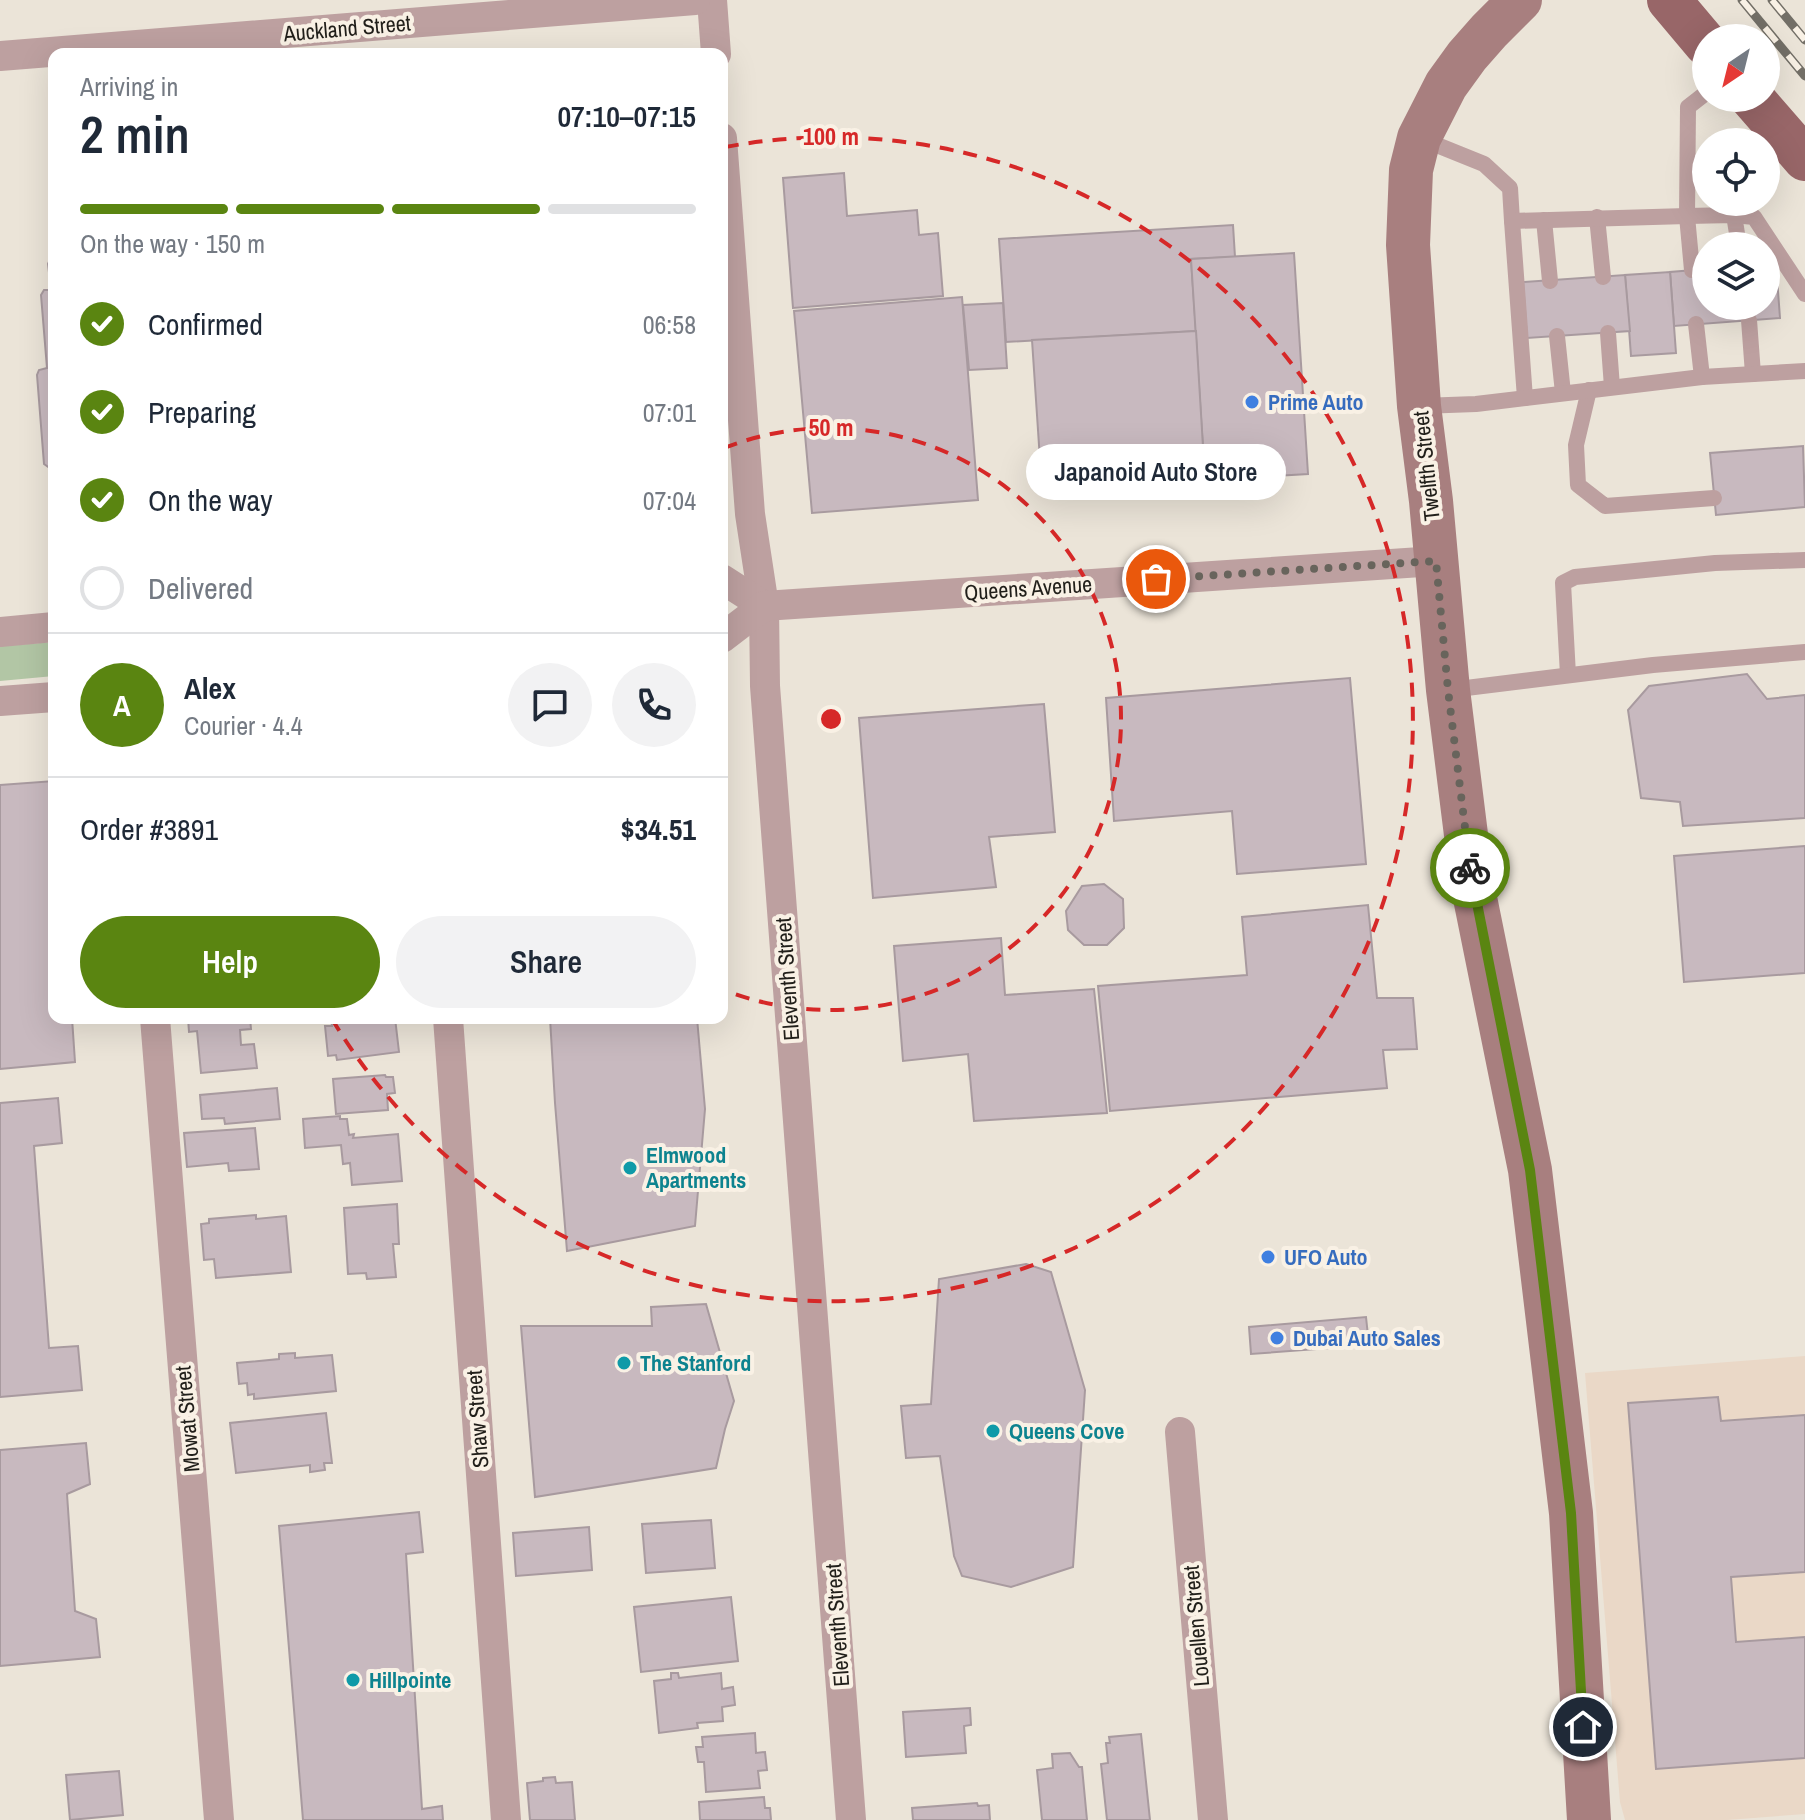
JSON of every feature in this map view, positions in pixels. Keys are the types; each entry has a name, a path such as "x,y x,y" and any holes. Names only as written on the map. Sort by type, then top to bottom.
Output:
{"main road":[{"path":"1669,0 1692,27"},
{"path":"1764,112 1805,159"}],"street":[{"name":"Auckland Street","path":"99,48 695,0"},
{"path":"712,0 716,48"},
{"name":"Twelfth Street","path":"1520,0 1467,56 1446,85 1419,138 1411,170 1408,245 1419,406 1448,690 1472,883 1532,1186 1571,1513 1589,1820"},
{"name":"Auckland Street","path":"0,56 48,52"},
{"name":"Eleventh Street","path":"728,219 750,514 764,606 765,686 851,1820"},
{"name":"Queens Avenue","path":"764,606 1436,561"},
{"path":"728,583 764,606 728,633"},
{"path":"0,632 48,628"},
{"path":"0,701 48,697"},
{"name":"Mowat Street","path":"155,1024 219,1820"},
{"name":"Shaw Street","path":"448,1024 506,1820"},
{"name":"Louellen Street","path":"1180,1432 1213,1820"}],"lane":[{"path":"1692,104 1688,107 1687,216 1692,270"},
{"path":"1419,138 1484,164 1510,188 1525,398"},
{"path":"1512,221 1692,216"},
{"path":"1744,216 1754,217 1805,294"},
{"path":"1597,217 1603,277"},
{"path":"1544,220 1550,281"},
{"path":"1749,320 1753,374"},
{"path":"1696,324 1702,377"},
{"path":"1608,333 1612,387"},
{"path":"1557,336 1563,393"},
{"path":"1419,406 1476,404 1702,377 1805,371"},
{"path":"1589,390 1576,445 1578,485 1605,506 1714,498"},
{"path":"1568,675 1563,583 1575,577 1715,563 1805,560"},
{"path":"1448,690 1653,665 1805,652"}],"shaded area":[{"path":"1805,1356 1805,1814 1727,1820 1625,1820 1620,1802 1585,1373"}],"green space":[{"path":"48,642 48,677 0,681 0,646"}],"building":[{"path":"844,173 847,216 917,210 919,235 938,233 943,296 793,308 783,178"},
{"path":"1233,225 1235,257 1191,259 1196,331 1006,342 999,239"},
{"name":"Prime Auto","path":"1294,253 1308,474 1205,480 1191,259"},
{"path":"1692,270 1692,320 1754,320 1674,326 1670,272"},
{"path":"1670,272 1676,353 1631,356 1625,275"},
{"path":"1625,275 1630,331 1527,338 1523,282"},
{"path":"48,290 48,467 44,464 37,375 39,370 47,368 41,295"},
{"path":"962,297 978,500 812,513 794,311"},
{"path":"1003,303 1007,368 969,370 963,305"},
{"path":"1196,331 1205,480 1042,490 1032,340"},
{"path":"1803,446 1805,507 1716,515 1710,453"},
{"path":"1747,674 1767,699 1805,695 1805,818 1683,826 1680,802 1641,798 1628,710 1649,686"},
{"path":"1350,678 1366,864 1237,874 1232,811 1114,821 1106,698"},
{"path":"1044,704 1055,832 989,837 996,887 873,898 859,718"},
{"path":"48,781 48,1024 72,1024 75,1062 0,1069 0,785"},
{"path":"1805,846 1805,973 1684,982 1674,856"},
{"path":"1104,884 1123,899 1124,928 1107,945 1084,945 1068,930 1066,911 1082,886"},
{"path":"1368,905 1377,998 1413,998 1417,1049 1383,1050 1387,1088 1110,1111 1098,986 1247,975 1242,917"},
{"path":"1001,938 1005,995 1094,989 1107,1113 974,1121 968,1054 903,1061 894,946"},
{"path":"188,1024 251,1024 251,1029 240,1030 241,1045 254,1044 257,1068 201,1073 197,1031 189,1032"},
{"path":"396,1024 399,1052 337,1060 336,1055 328,1056 325,1026"},
{"name":"Elmwood Apartments","path":"550,1024 698,1024 705,1109 695,1226 567,1251"},
{"path":"393,1077 395,1093 387,1094 388,1110 336,1114 333,1079"},
{"path":"277,1088 280,1119 225,1124 224,1118 202,1119 200,1095"},
{"path":"58,1098 62,1143 34,1146 49,1348 78,1346 82,1390 0,1397 0,1103"},
{"path":"340,1116 340,1119 347,1119 349,1135 354,1134 353,1138 398,1134 402,1181 352,1185 350,1163 343,1164 341,1145 305,1148 303,1119"},
{"path":"255,1128 259,1169 229,1171 228,1163 187,1167 184,1133"},
{"path":"397,1204 399,1244 393,1244 396,1277 367,1279 366,1273 348,1274 344,1208"},
{"path":"256,1215 256,1219 286,1216 291,1272 216,1278 214,1259 204,1260 201,1224 209,1223 209,1219"},
{"name":"Queens Cove","path":"1026,1264 1051,1272 1085,1390 1073,1567 1011,1587 962,1576 954,1556 940,1456 906,1458 901,1406 931,1404 939,1279"},
{"name":"The Stanford","path":"706,1304 734,1401 716,1468 535,1497 521,1326 652,1326 651,1307"},
{"path":"1366,1317 1369,1345 1251,1354 1249,1327"},
{"path":"295,1353 295,1358 332,1355 336,1391 254,1399 254,1394 248,1395 247,1383 239,1384 237,1363 279,1359 279,1354"},
{"path":"1718,1397 1721,1421 1805,1415 1805,1572 1731,1577 1736,1642 1805,1637 1805,1758 1656,1769 1628,1403"},
{"path":"326,1413 332,1463 324,1463 325,1470 310,1472 310,1465 236,1473 230,1423"},
{"path":"86,1443 90,1484 67,1494 75,1611 96,1619 100,1657 0,1666 0,1450"},
{"name":"Hillpointe","path":"419,1512 423,1552 406,1554 422,1809 442,1806 443,1820 303,1820 279,1526"},
{"path":"711,1520 715,1568 646,1573 642,1524"},
{"path":"589,1527 592,1570 516,1576 513,1533"},
{"path":"731,1597 738,1661 641,1672 634,1607"},
{"path":"671,1673 678,1673 679,1678 721,1673 722,1689 733,1687 735,1705 722,1707 723,1721 697,1723 698,1728 659,1733 654,1681 671,1679"},
{"path":"970,1708 971,1725 964,1726 966,1753 906,1757 903,1712"},
{"path":"755,1733 756,1753 765,1752 767,1770 758,1771 760,1788 706,1792 704,1762 698,1762 696,1747 703,1747 702,1737"},
{"path":"1141,1734 1150,1820 1107,1820 1101,1764 1108,1763 1106,1743 1110,1743 1109,1737"},
{"path":"1070,1753 1082,1767 1087,1820 1042,1820 1037,1770 1053,1768 1052,1754"},
{"path":"119,1771 123,1815 70,1820 66,1775"},
{"path":"555,1777 556,1783 572,1782 575,1820 530,1820 527,1783"},
{"path":"764,1797 765,1808 770,1808 771,1820 700,1820 699,1802"},
{"path":"977,1803 978,1806 989,1805 990,1820 913,1820 912,1808"}],"railway":[{"path":"1742,0 1805,76"},
{"path":"1772,0 1805,40"}],"way so far":[{"path":"1156,579 1436,561 1470,868"}],"place":[{"name":"Prime Auto","path":"1252,402"},
{"name":"Japanoid Auto Store","path":"1156,579"},
{"name":"Elmwood Apartments","path":"630,1168"},
{"name":"UFO Auto","path":"1268,1257"},
{"name":"Dubai Auto Sales","path":"1277,1338"},
{"name":"The Stanford","path":"624,1363"},
{"name":"Queens Cove","path":"993,1431"},
{"name":"Hillpointe","path":"353,1680"}],"route":[{"path":"1470,868 1530,1170 1571,1513 1583,1727"}]}
